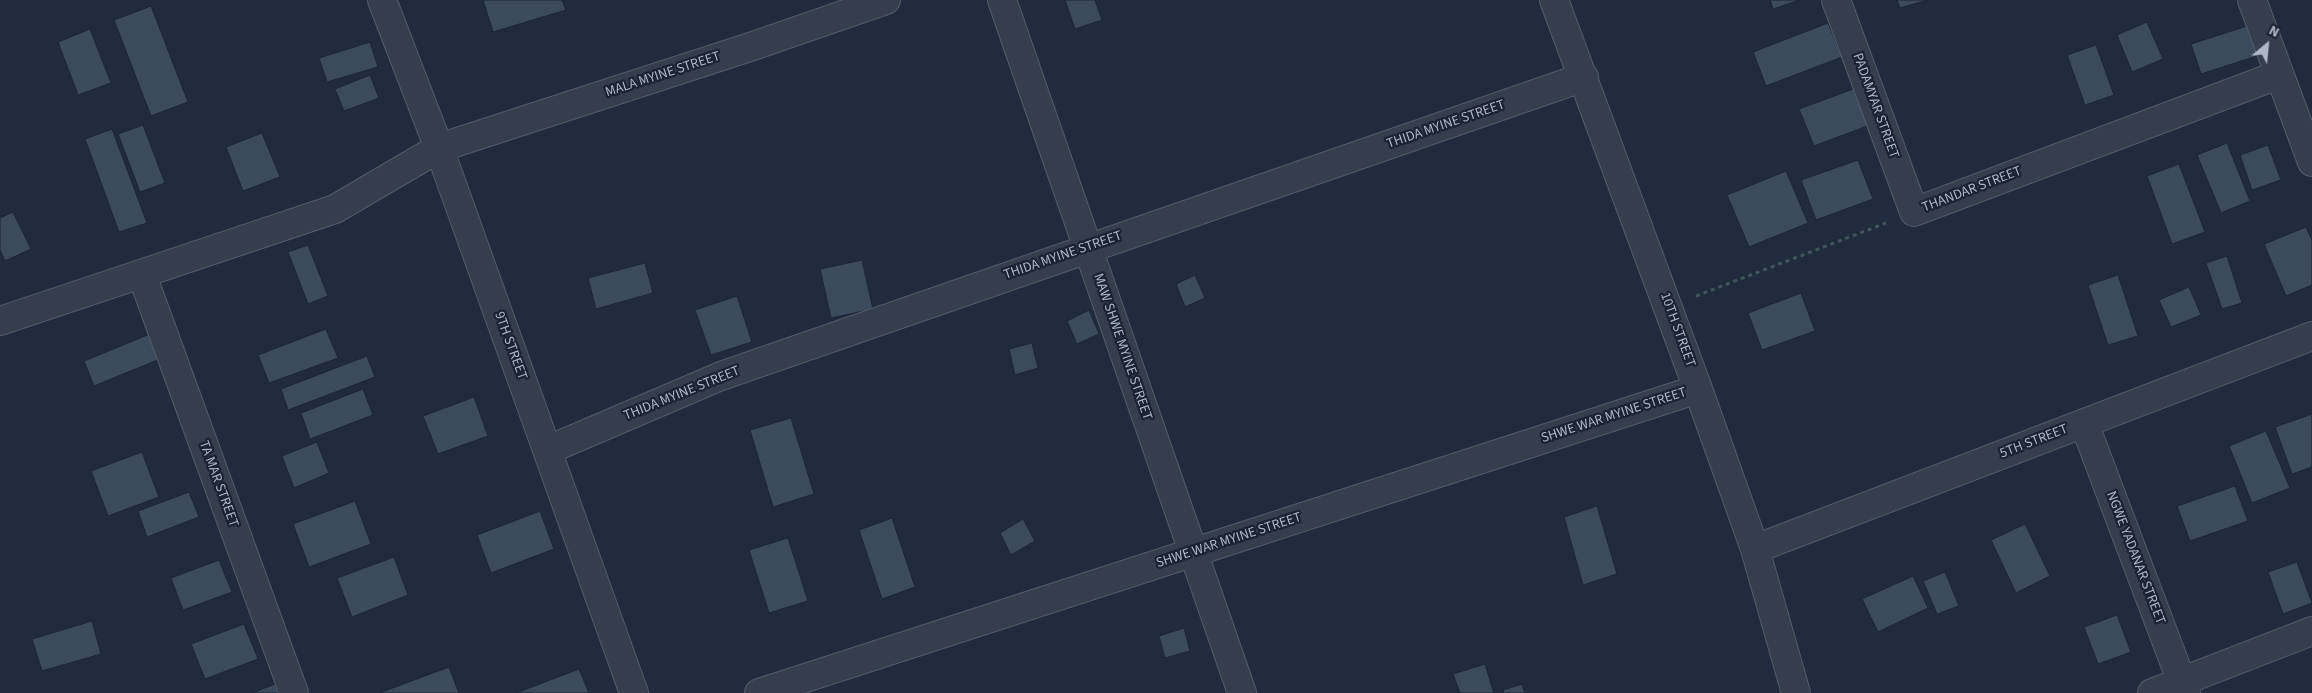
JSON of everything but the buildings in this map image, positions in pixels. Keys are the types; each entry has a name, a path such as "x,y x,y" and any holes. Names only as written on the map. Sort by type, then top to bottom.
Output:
{"street":[{"name":"9TH STREET","path":"382,0 439,148 634,693"},
{"name":"MALA MYINE STREET","path":"0,322 335,209 439,148 750,47 886,0"},
{"name":"MAW SHWE MYINE STREET","path":"1002,0 1242,693"},
{"name":"10TH STREET","path":"1554,0 1584,77 1755,549 1791,692"},
{"name":"PADAMYAR STREET","path":"1836,0 1914,212"},
{"path":"2252,0 2278,75 2312,162"},
{"name":"THANDAR STREET","path":"1914,212 2278,75"},
{"name":"THIDA MYINE STREET","path":"548,450 721,376 1584,77"},
{"name":"TA MAR STREET","path":"142,275 294,693"},
{"name":"5TH STREET","path":"1755,549 2312,336"},
{"name":"SHWE WAR MYINE STREET","path":"759,693 1698,389"},
{"name":"NGWE YADANAR STREET","path":"2084,423 2184,687"},
{"path":"2152,693 2184,687 2312,631"}],"path":[{"name":"THANDAR STREET","path":"1668,307 1914,212"}]}
